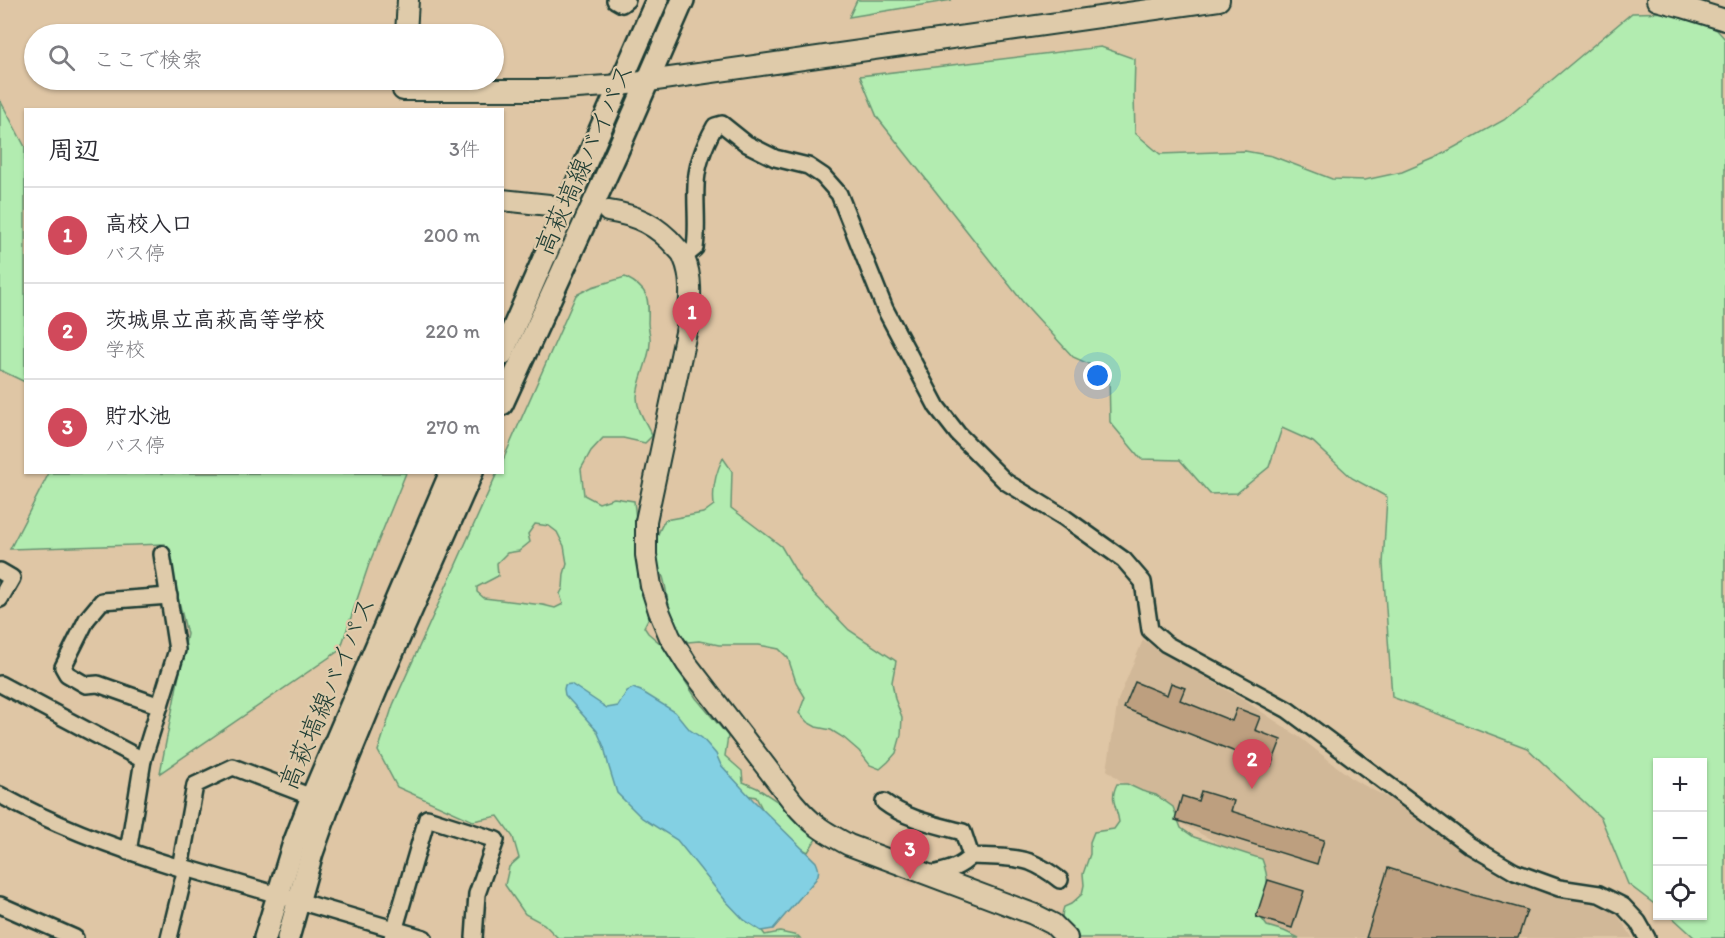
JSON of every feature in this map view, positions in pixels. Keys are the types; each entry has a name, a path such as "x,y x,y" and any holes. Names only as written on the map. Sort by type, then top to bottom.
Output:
{"main road":[{"name":"高萩塙線バイパス","path":"504,349 657,0"},
{"name":"高萩塙線バイパス","path":"504,400 683,0"},
{"name":"高萩塙線バイパス","path":"443,513 451,474"},
{"name":"高萩塙線バイパス","path":"265,938 293,846 312,797 368,686 443,513 471,474"},
{"name":"高萩塙線バイパス","path":"288,938 312,853 368,686"}],"street":[{"path":"407,24 408,0"},
{"path":"615,0 622,4 627,0"},
{"path":"403,93 548,90 621,85 1219,0"},
{"path":"1657,0 1725,20"},
{"path":"684,257 695,248 696,184 699,166 715,126 722,124 747,144 775,158 808,166 823,176 839,194 885,309 937,407 958,434 1006,482 1065,518 1124,560 1143,582 1150,630 1166,644 1288,710 1452,832 1506,867 1559,888 1599,894 1623,906 1638,922 1647,938"},
{"path":"504,200 549,205"},
{"path":"608,211 624,213 653,225 684,257 689,280 691,298 688,322 646,521 646,555 651,586 670,637 687,664 809,820 824,832 849,846 1033,914 1053,924 1067,938"},
{"path":"128,852 143,760 177,650 162,554"},
{"path":"0,571 12,578 0,599"},
{"path":"160,706 98,684 86,684 67,674 63,667 87,619 102,601 169,596"},
{"path":"0,684 143,760"},
{"path":"169,938 183,868 195,784 233,767 312,797"},
{"path":"0,795 27,810 128,852 298,901 393,934 424,938"},
{"path":"884,802 904,814 963,832 971,856"},
{"path":"393,934 427,818 496,840 477,894 474,938"},
{"path":"928,875 956,868 971,856"},
{"path":"971,856 1030,862 1060,880"},
{"path":"0,905 75,938"}],"shaded area":[{"path":"1143,640 1247,702 1302,739 1354,780 1390,799 1484,866 1513,882 1614,910 1633,938 1280,938 1251,910 1229,849 1158,811 1107,770 1118,700"}],"green space":[{"path":"857,0 952,0 849,17"},
{"path":"1679,12 1717,30 1725,39 1725,938 1695,938 1675,920 1707,920 1707,758 1653,758 1653,903 1628,884 1601,818 1527,748 1392,697 1383,564 1387,497 1352,478 1313,442 1282,428 1269,467 1237,493 1210,494 1180,460 1141,459 1110,422 1109,373 1073,357 1022,301 877,117 860,76 1101,47 1135,59 1135,133 1160,154 1245,151 1272,156 1332,179 1365,180 1402,172 1435,158 1504,120 1632,13"},
{"path":"0,100 24,145 24,382 0,370"},
{"path":"625,277 639,286 646,295 650,339 639,383 637,402 652,436 645,443 623,438 603,438 591,451 581,469 584,495 599,503 614,498 634,501 649,617 644,627 662,645 696,698 728,736 725,756 742,771 743,782 757,788 786,807 794,819 814,831 816,839 808,852 775,834 756,797 746,795 760,928 765,935 780,932 800,938 558,938 544,924 525,914 505,885 509,867 519,858 513,837 498,816 473,821 397,787 378,751 393,705 497,474 504,474 504,458 576,295 592,287","holes":["535,524 549,526 557,532 564,546 567,564 560,594 563,604 555,608 484,598 477,592 477,587 498,576 497,563 507,553 519,551 530,542 528,534"]},
{"path":"723,458 732,471 731,508 781,546 801,580 849,630 896,661 892,682 902,717 901,735 896,753 880,769 870,765 844,738 831,730 816,727 807,722 799,713 805,697 796,682 788,658 779,649 759,645 688,642 675,627 663,577 655,560 656,539 665,520 703,513 714,505 715,481"},
{"path":"48,474 406,474 369,564 340,650 160,773 187,634 165,544 10,549"},
{"path":"1117,784 1127,784 1156,795 1173,807 1181,828 1194,837 1262,859 1265,867 1267,896 1262,919 1267,926 1299,938 1073,938 1063,924 1064,907 1082,894 1083,874 1094,832 1114,829 1119,822 1114,799"}],"water":[{"path":"571,684 607,708 618,706 627,691 633,688 675,712 690,730 710,747 721,765 753,800 816,862 819,870 816,879 773,929 761,931 744,920 677,840 642,818 617,793 597,731 565,695 565,685"}],"building":[{"path":"1135,682 1167,695 1171,683 1185,688 1180,700 1232,721 1237,708 1260,717 1255,730 1281,740 1271,766 1124,708"},
{"path":"1201,791 1234,801 1231,811 1324,840 1317,864 1175,820 1182,796 1198,801"},
{"path":"1388,868 1527,910 1518,938 1366,938"},
{"path":"1268,880 1304,891 1292,928 1256,917"}],"place":[{"name":"高校入口","path":"692,342"},
{"name":"茨城県立高萩高等学校","path":"1252,789"},
{"name":"貯水池","path":"910,879"}]}
